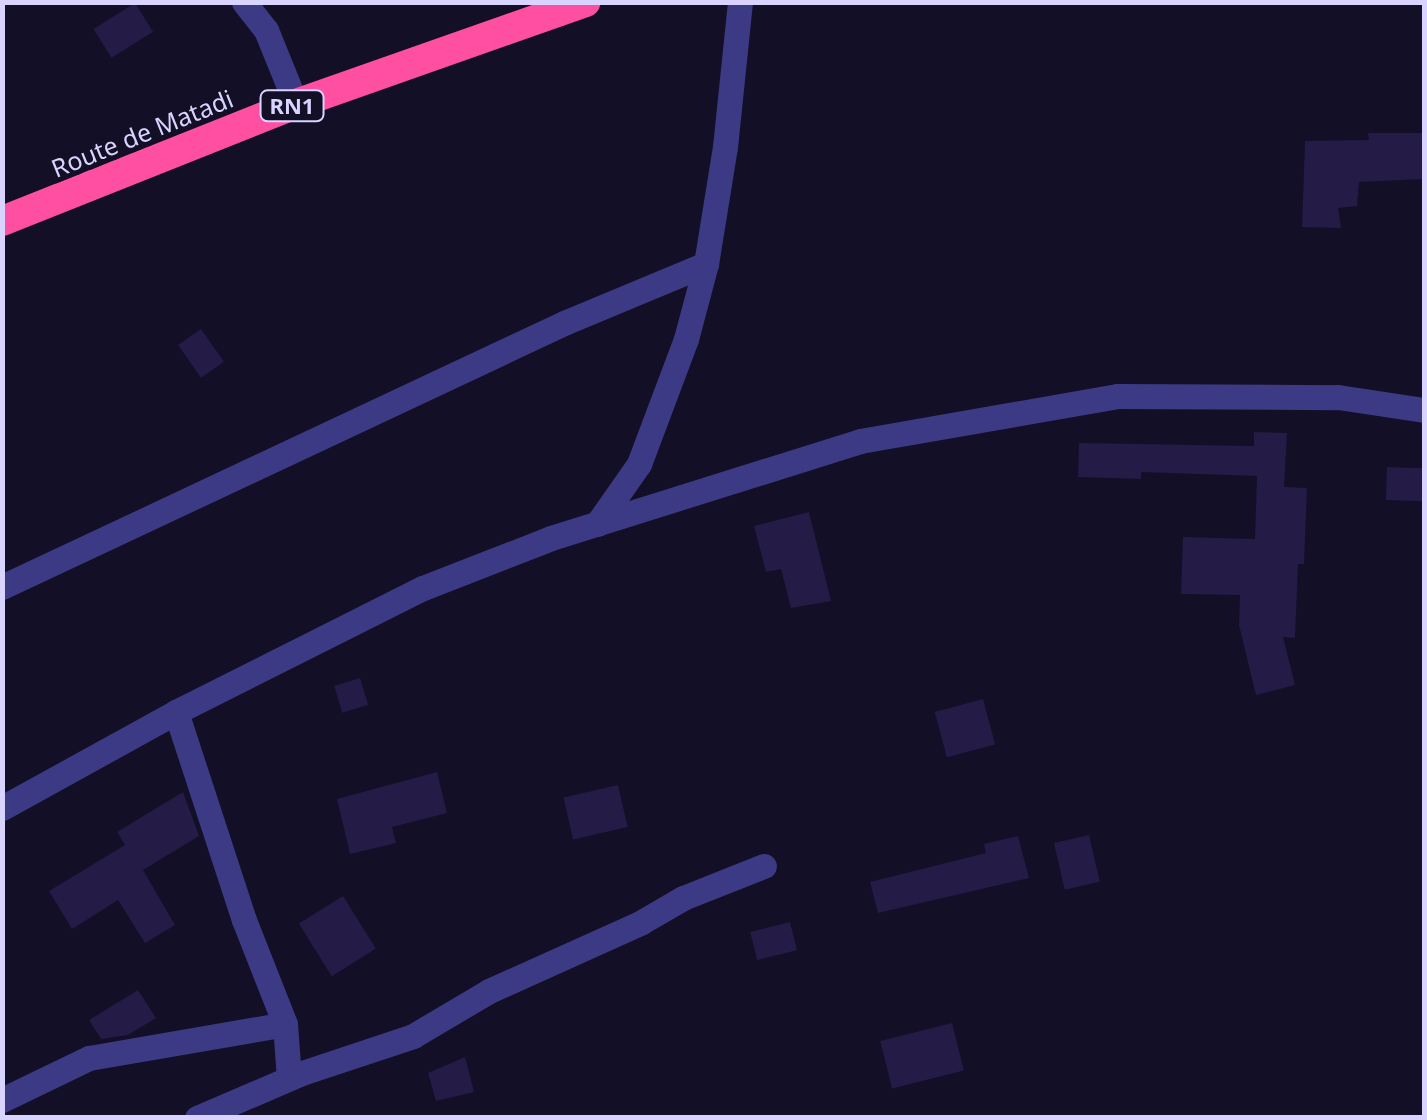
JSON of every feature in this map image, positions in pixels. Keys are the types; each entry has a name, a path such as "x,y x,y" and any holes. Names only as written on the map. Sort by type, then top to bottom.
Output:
{"highway":[{"name":"Route de Matadi","path":"2,221 296,104 586,2"}],"street":[{"path":"244,2 266,30 296,104"},
{"path":"597,524 639,464 686,338 706,264 725,147 740,2"},
{"path":"2,587 532,338 706,264"},
{"path":"2,808 176,712 423,588 597,524 860,441 1117,396 1338,397 1424,410"},
{"path":"176,712 244,920 285,1024 289,1078"},
{"path":"197,1118 248,1108 289,1078 413,1036 489,991 640,924 683,898 764,866"},
{"path":"2,1100 89,1058 285,1024"}],"building":[{"path":"135,3 153,32 111,58 93,29"},
{"path":"1368,133 1424,133 1424,179 1359,182 1357,206 1338,208 1341,228 1302,227 1305,141 1369,140"},
{"path":"201,329 224,362 201,378 178,345"},
{"path":"1254,432 1287,433 1284,487 1307,488 1304,564 1298,564 1295,638 1283,637 1295,685 1256,695 1239,625 1240,595 1181,594 1183,537 1255,539 1257,476 1141,472 1141,479 1078,477 1079,443 1254,446"},
{"path":"1387,467 1424,468 1423,501 1386,500"},
{"path":"809,512 831,601 791,608 781,569 766,572 754,526"},
{"path":"360,678 368,705 342,713 334,686"},
{"path":"983,699 995,744 947,757 935,712"},
{"path":"437,772 447,813 392,827 396,843 350,854 337,799"},
{"path":"618,785 628,827 573,839 563,798"},
{"path":"183,792 199,836 143,870 175,925 145,943 118,900 72,929 49,891 125,845 117,832"},
{"path":"1089,835 1100,882 1065,890 1054,843"},
{"path":"1018,836 1029,878 878,913 870,882 986,853 984,844"},
{"path":"343,896 376,949 332,976 299,924"},
{"path":"790,922 797,950 757,960 750,932"},
{"path":"138,990 156,1018 128,1035 101,1039 89,1020"},
{"path":"952,1023 964,1071 892,1088 880,1041"},
{"path":"465,1057 474,1092 436,1101 428,1073"}]}
